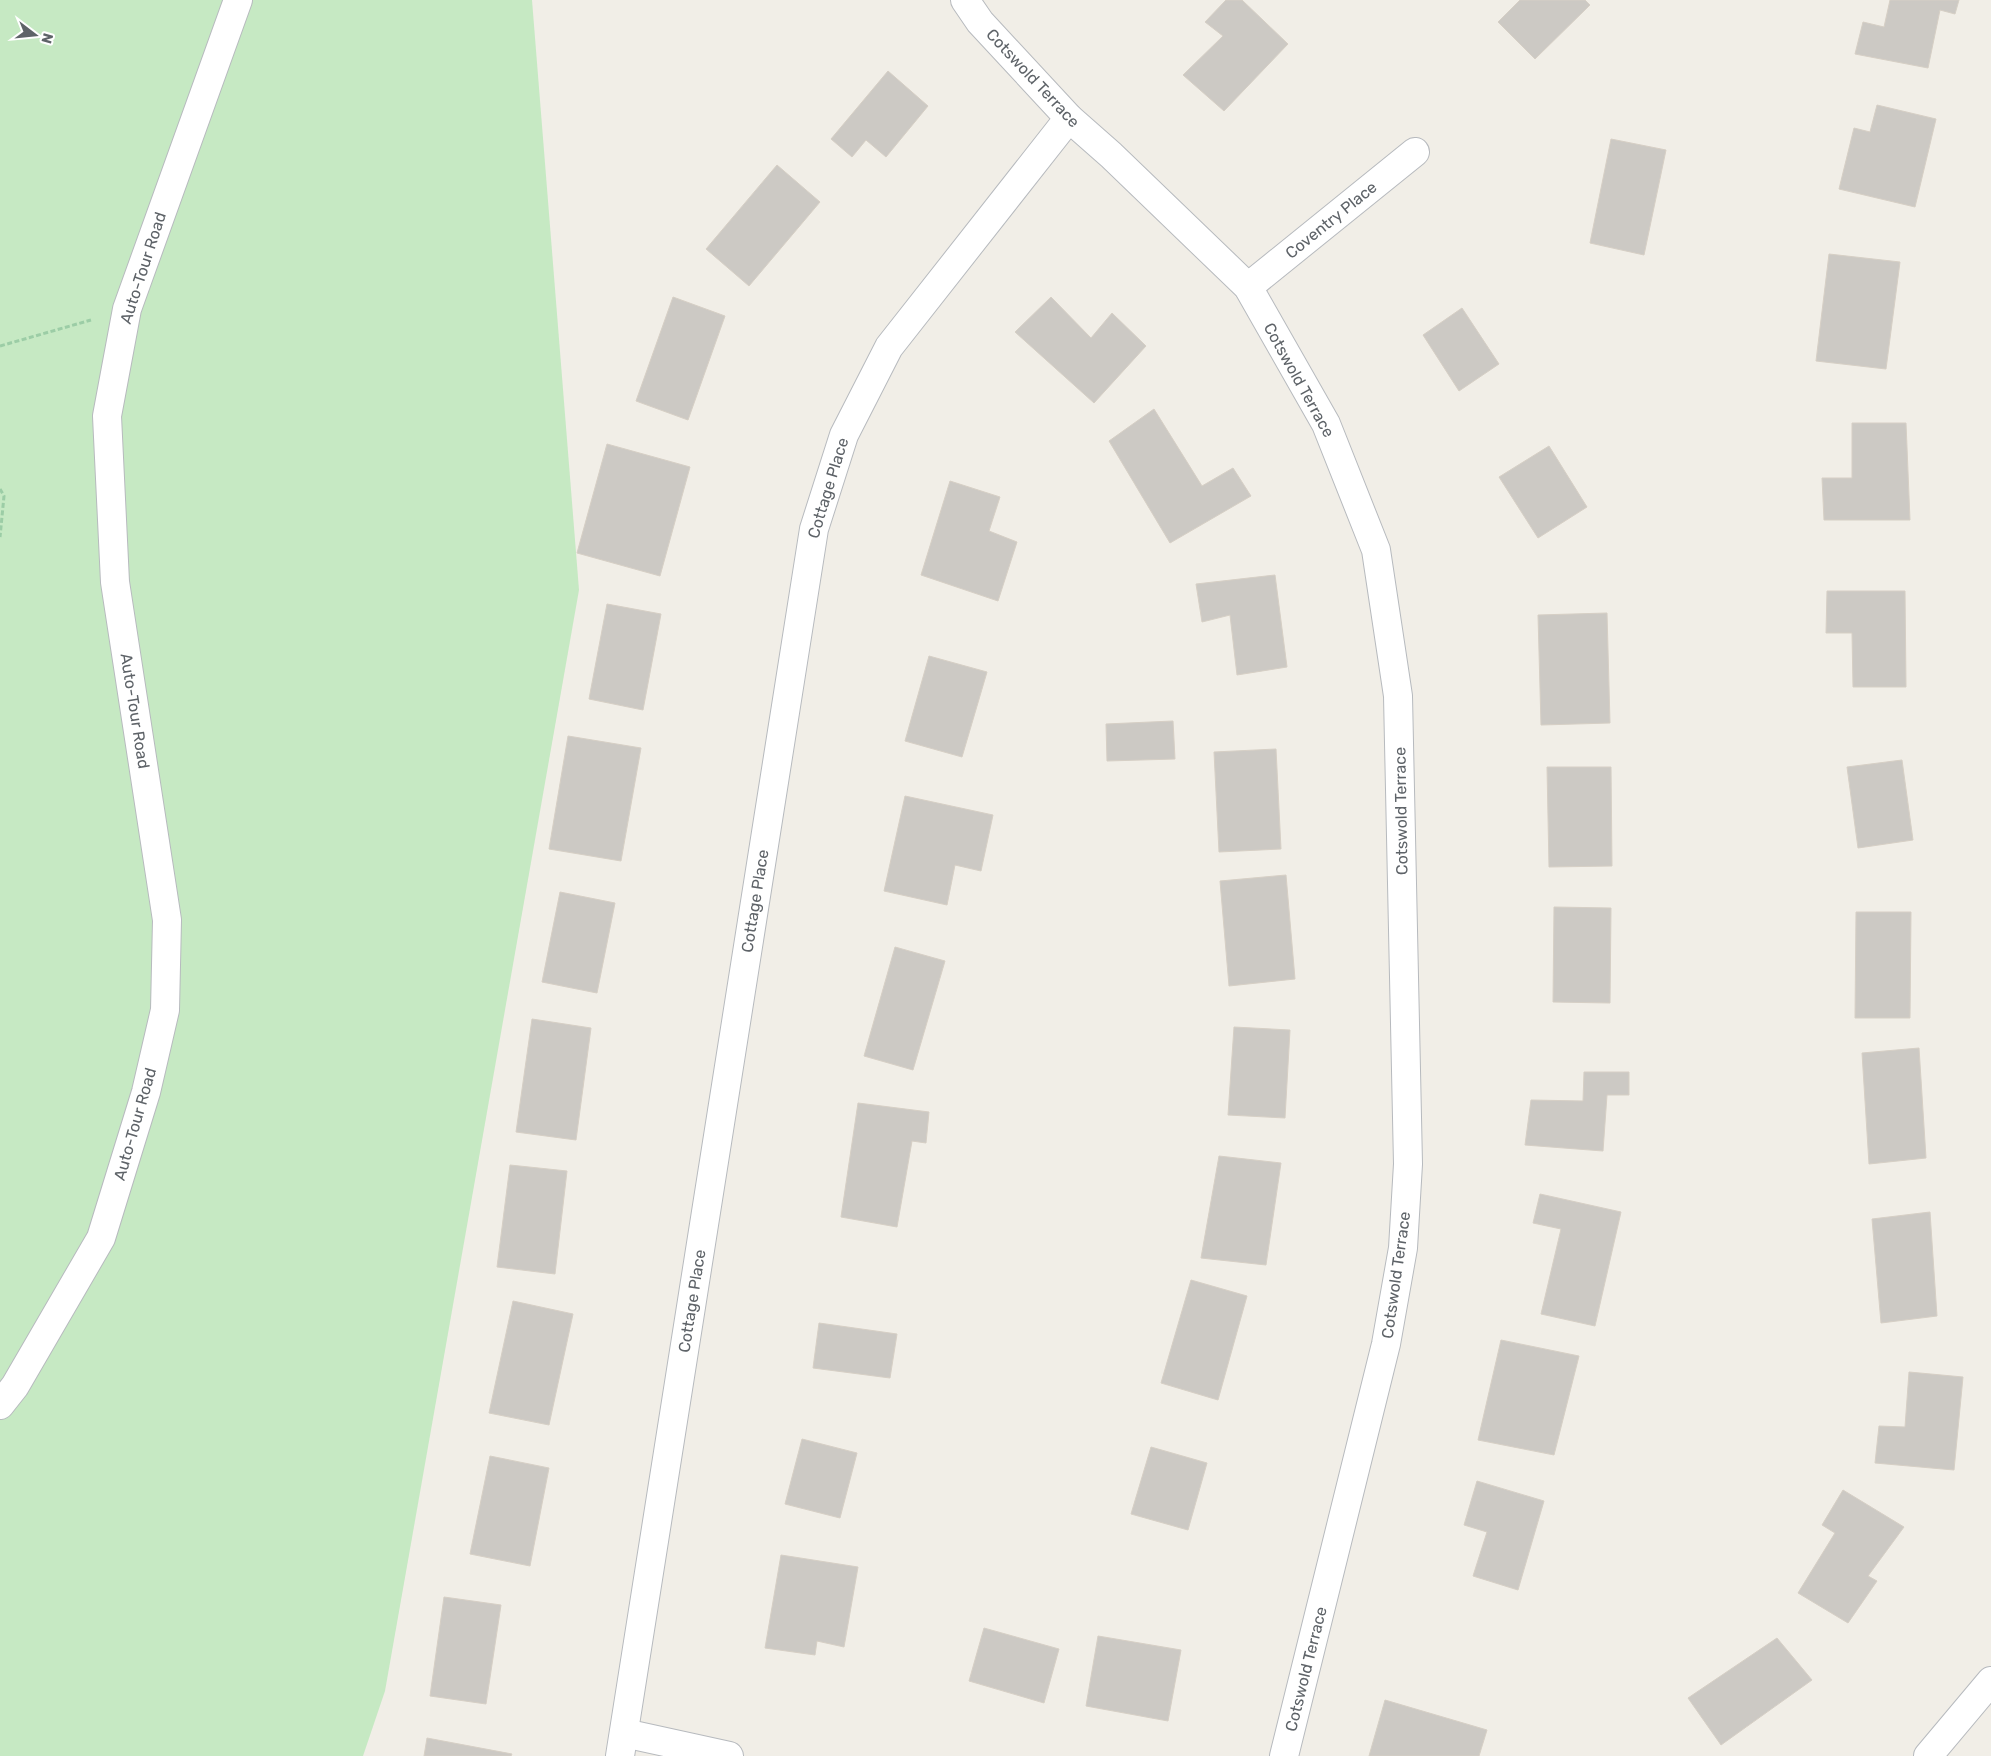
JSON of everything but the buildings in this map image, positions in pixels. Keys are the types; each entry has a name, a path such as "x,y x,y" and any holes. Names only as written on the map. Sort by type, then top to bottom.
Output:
{"street":[{"name":"Auto-Tour Road","path":"0,1405 15,1386 101,1238 146,1092 165,1010 167,920 115,582 107,416 127,309 238,0"},
{"name":"Cotswold Terrace","path":"965,0 980,22 1069,118 1111,155 1248,287 1326,424 1376,550 1398,696 1408,1164 1403,1248 1386,1344 1284,1756"},
{"name":"Cottage Place","path":"622,1745 814,529 844,435 889,348 1069,118"},
{"name":"Coventry Place","path":"1248,287 1415,152"},
{"path":"1928,1756 1991,1681"},
{"path":"622,1745 729,1756"}],"path":[{"path":"0,346 127,309"},
{"path":"0,488 4,496 0,537"}],"green space":[{"path":"0,0 532,0 579,590 385,1691 363,1756 0,1756"}]}
